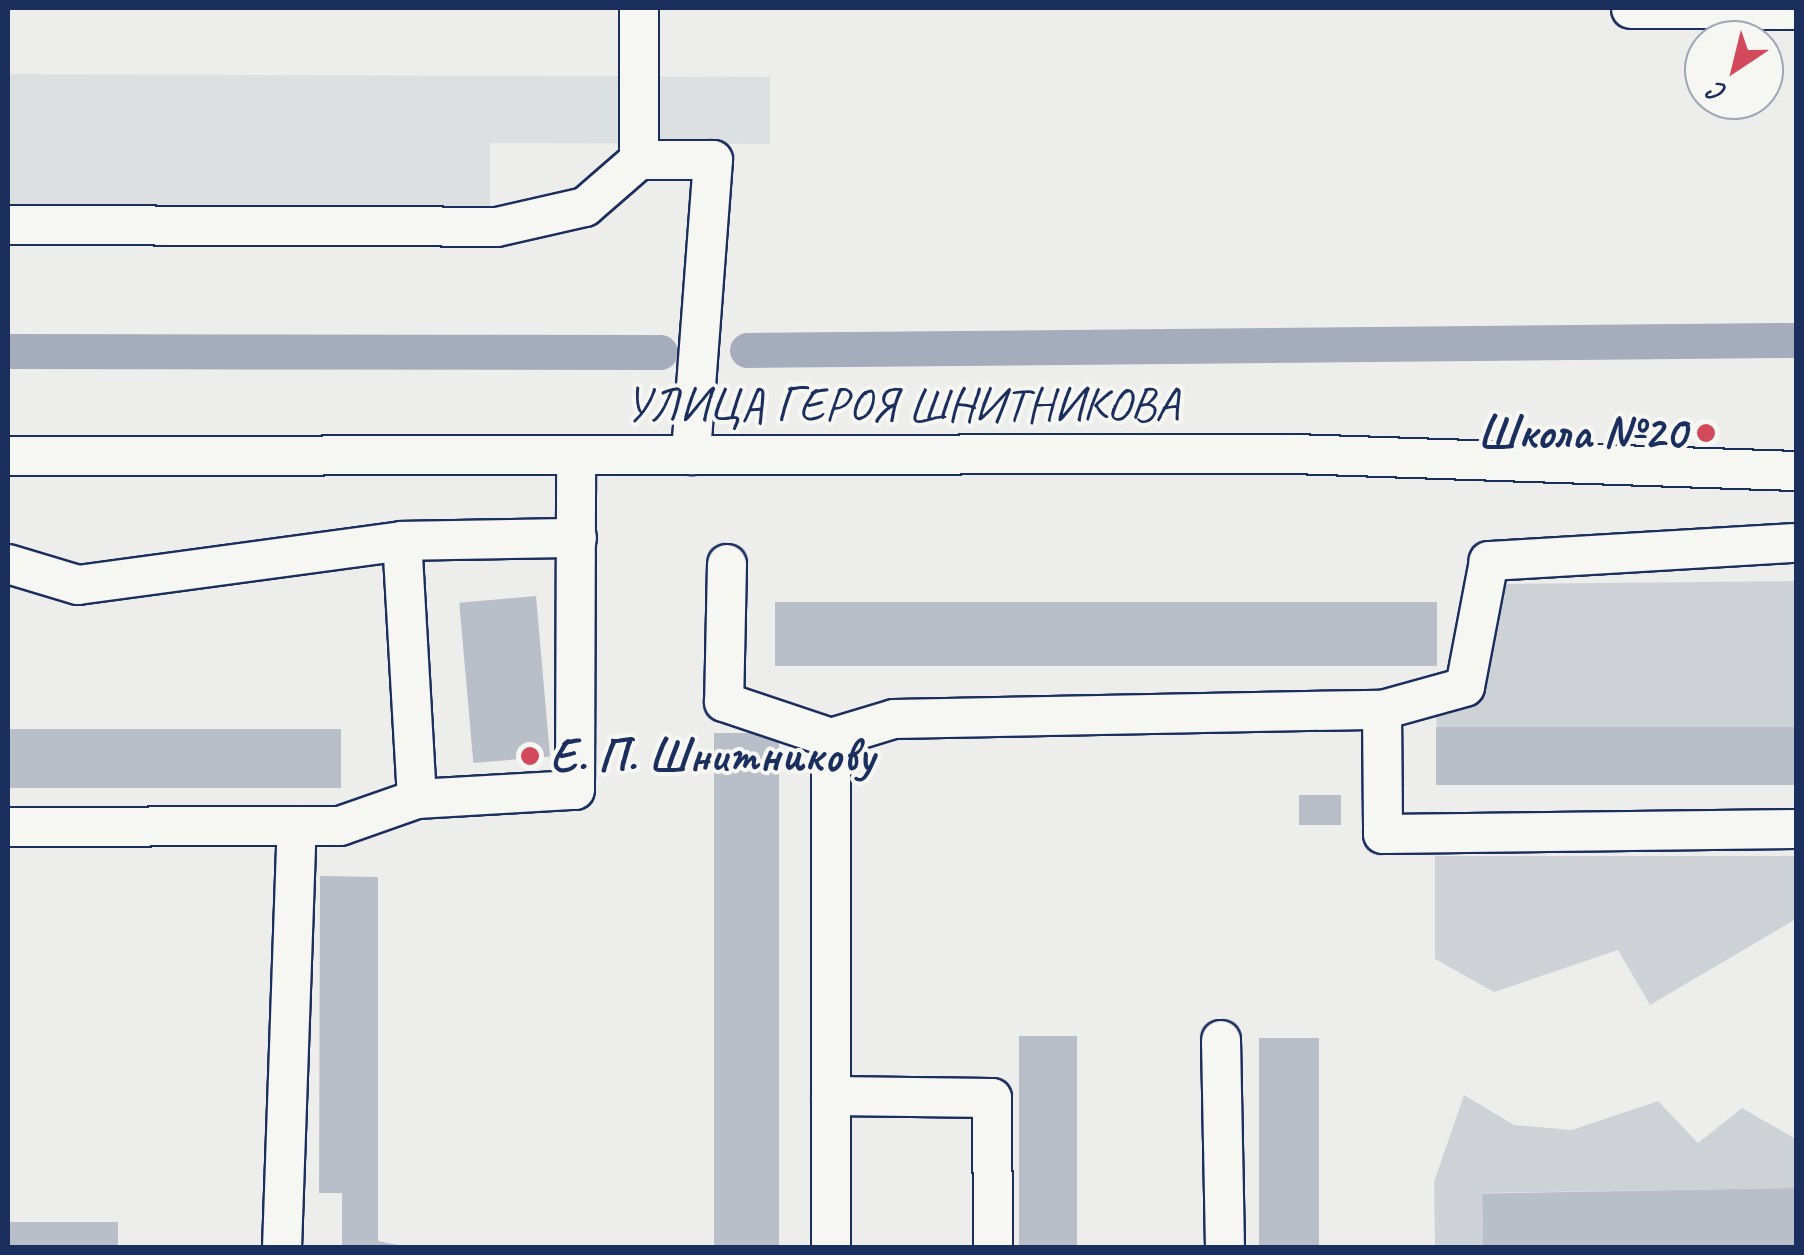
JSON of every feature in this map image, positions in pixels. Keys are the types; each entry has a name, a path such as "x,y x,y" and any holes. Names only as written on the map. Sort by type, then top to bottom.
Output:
{"street":[{"path":"639,8 639,160"},
{"path":"1631,10 1796,10"},
{"path":"8,225 497,227 585,207 639,160 713,160 691,455"},
{"name":"УЛИЦА ГЕРОЯ ШНИТНИКОВА","path":"8,456 1294,454 1796,471"},
{"path":"8,827 340,826 417,799 575,790 576,456"},
{"path":"8,564 78,585 402,540 577,538"},
{"path":"402,540 417,799"},
{"path":"727,564 724,702 832,738 894,719 1382,710 1465,687 1488,561 1794,543"},
{"path":"1382,710 1383,834 1796,830"},
{"path":"831,1248 832,738"},
{"path":"282,1248 298,826"},
{"path":"1221,1040 1225,1248"},
{"path":"831,1096 992,1098 993,1248"}],"shaded area":[{"path":"8,74 770,77 770,144 490,143 490,232 8,229"},
{"path":"1796,581 1796,727 1437,730 1436,715 1482,702 1500,584"},
{"path":"1435,856 1796,856 1796,919 1650,1005 1618,950 1494,992 1435,959"},
{"path":"1464,1095 1514,1125 1572,1130 1658,1101 1698,1143 1742,1108 1794,1138 1795,1188 1482,1193 1483,1247 1435,1247 1434,1182"}],"building":[{"path":"536,596 550,756 473,763 459,603"},
{"path":"775,602 1437,602 1437,666 775,666"},
{"path":"1436,727 1796,727 1796,785 1436,785"},
{"path":"8,729 341,729 341,788 8,788"},
{"path":"714,733 779,733 779,1248 714,1248"},
{"path":"1299,795 1341,795 1341,825 1299,825"},
{"path":"320,876 378,877 378,1241 413,1248 342,1248 342,1193 319,1193"},
{"path":"1019,1036 1077,1036 1077,1248 1019,1248"},
{"path":"1259,1038 1319,1038 1319,1248 1259,1248"},
{"path":"1795,1188 1796,1246 1483,1248 1482,1193"},
{"path":"8,1222 118,1222 118,1248 8,1248"}],"waterway":[{"path":"747,350 1796,340"},
{"path":"8,351 660,352"}],"place":[{"name":"Школа №20","path":"1706,433"},
{"name":"Е. П. Шнитникову","path":"530,756"}]}
